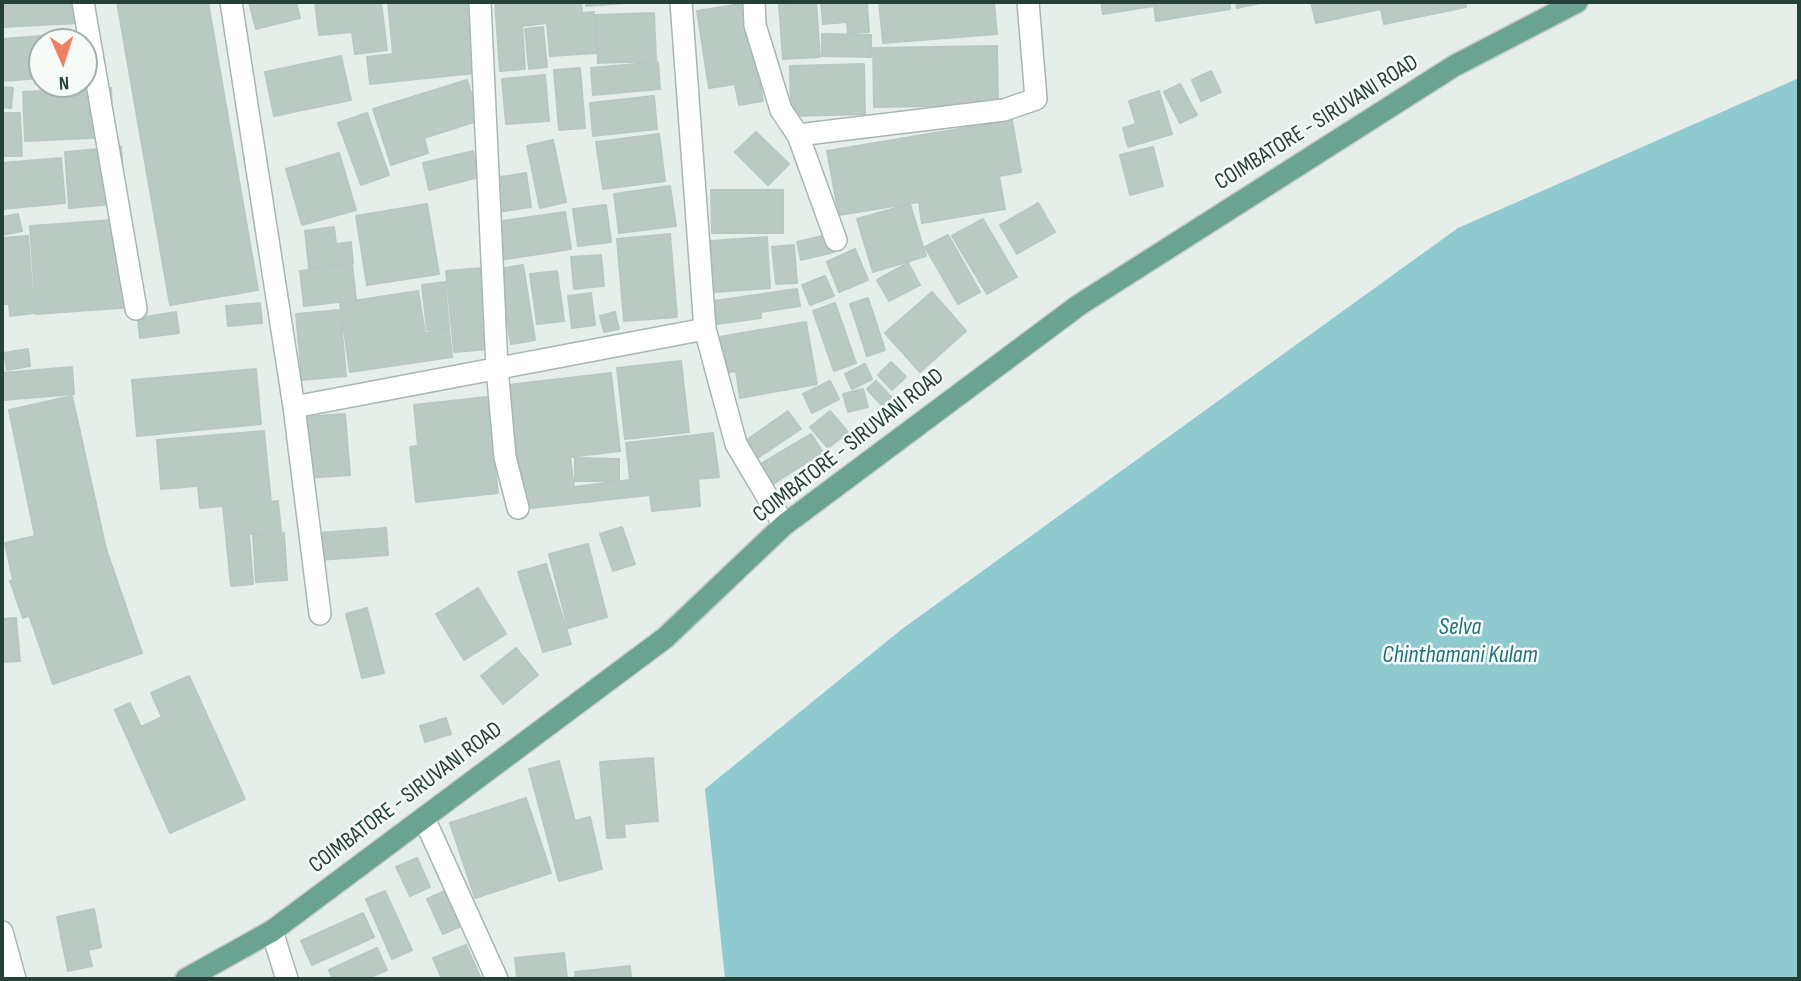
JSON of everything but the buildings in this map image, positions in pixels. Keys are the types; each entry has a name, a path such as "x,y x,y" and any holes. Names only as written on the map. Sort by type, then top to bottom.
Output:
{"main road":[{"name":"COIMBATORE - SIRUVANI ROAD","path":"186,979 272,932 664,638 784,525 1079,305 1454,66 1577,2"}],"street":[{"path":"83,2 136,309"},
{"path":"231,2 294,407 320,614"},
{"path":"480,2 497,368 505,457 518,508"},
{"path":"681,2 705,330 736,444 784,525"},
{"path":"754,2 755,24 780,110 798,135 836,240"},
{"path":"798,135 1004,110 1036,99 1028,2"},
{"path":"294,407 705,330"},
{"path":"424,818 497,979"},
{"path":"2,932 15,979"},
{"path":"272,932 287,979"}],"water":[{"name":"Selva Chinthamani Kulam","path":"1799,78 1799,979 725,979 705,789 902,629 1458,228"}]}
